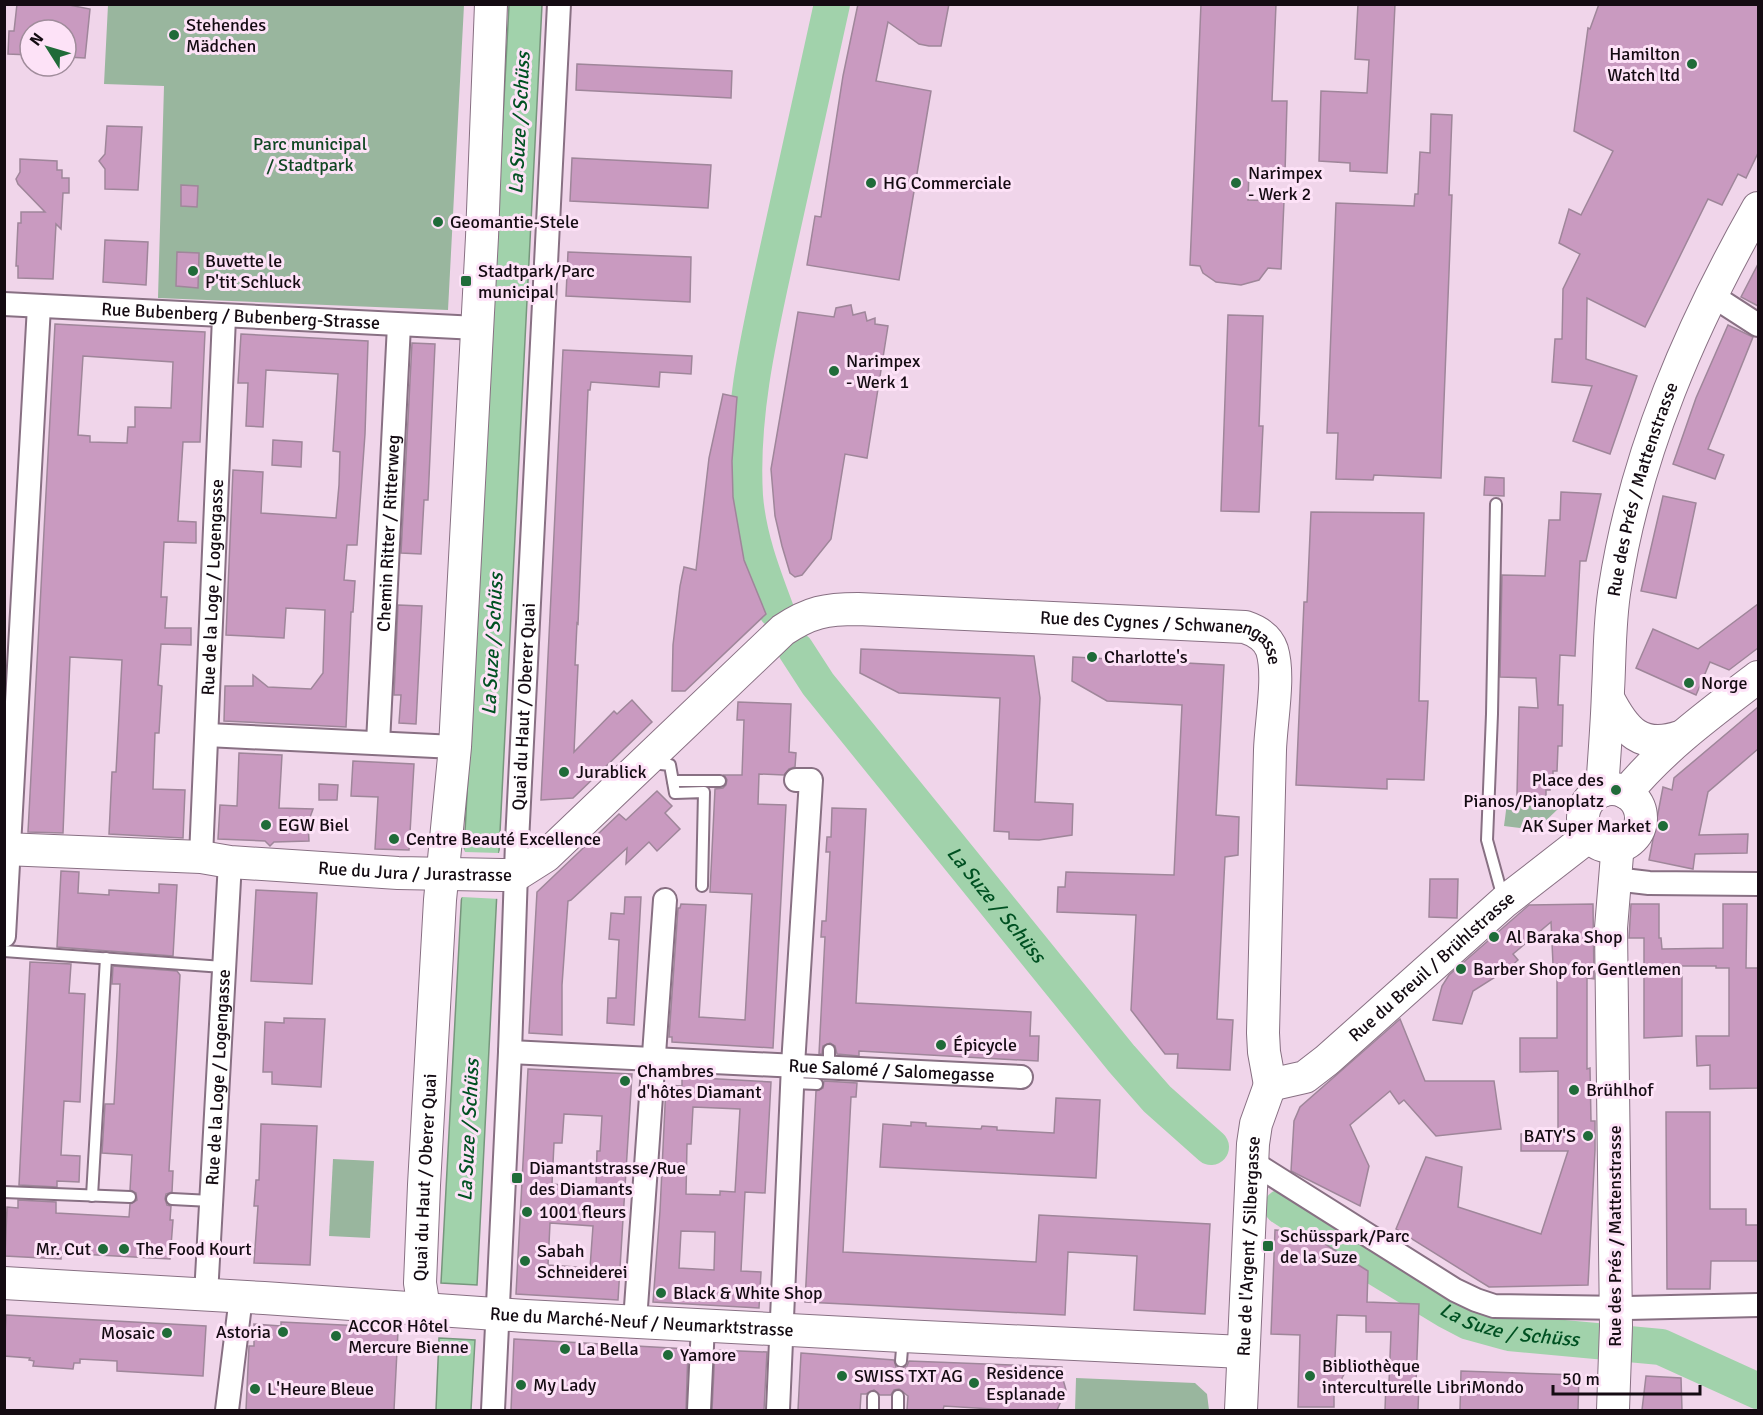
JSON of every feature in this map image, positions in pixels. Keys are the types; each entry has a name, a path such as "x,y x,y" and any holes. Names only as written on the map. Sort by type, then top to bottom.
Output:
{"street":[{"name":"Quai du Haut / Oberer Quai","path":"428,1309 420,1283 424,1185 451,874 455,747 491,4"},
{"name":"Quai du Haut / Oberer Quai","path":"493,1410 492,1314 510,1052 509,875 560,4"},
{"name":"Rue des Prés / Mattenstrasse","path":"1614,792 1608,698 1612,608 1626,527 1657,422 1681,360 1758,208"},
{"path":"1713,296 1758,326"},
{"name":"Rue Bubenberg / Bubenberg-Strasse","path":"4,304 224,317 477,328"},
{"path":"4,936 14,583 39,306"},
{"name":"Rue de la Loge / Logengasse","path":"206,1295 223,967 207,735 224,317"},
{"name":"Chemin Ritter / Ritterweg","path":"378,743 399,325"},
{"name":"Rue des Cygnes / Schwanengasse","path":"801,618 833,609 858,609 1235,626 1261,634 1272,648 1275,668 1270,752 1263,1033 1270,1085"},
{"name":"Rue du Jura / Jurastrasse","path":"6,849 451,874 509,875 546,856 783,630 801,618"},
{"path":"1614,792 1638,806 1640,824 1632,839 1602,841 1583,822 1585,807 1595,795 1614,792 1758,677"},
{"path":"1608,698 1619,720 1631,731 1648,741 1664,742 1680,737"},
{"path":"207,735 455,747"},
{"path":"778,1410 793,1074 811,780 796,780"},
{"name":"Rue des Prés / Mattenstrasse","path":"1602,841 1617,855 1611,928 1615,1332 1613,1410"},
{"name":"Rue du Breuil / Brühlstrasse","path":"1270,1085 1305,1077 1320,1066 1504,902 1602,841"},
{"path":"1615,879 1649,883 1758,884"},
{"path":"635,1321 665,900"},
{"name":"Rue Salomé / Salomegasse","path":"510,1052 653,1058 793,1074 825,1067 1021,1077"},
{"name":"Rue de l'Argent / Silbergasse","path":"1241,1410 1252,1162 1256,1124 1270,1085"},
{"path":"1252,1162 1455,1290 1494,1306 1615,1332 1758,1305"},
{"name":"Rue du Marché-Neuf / Neumarktstrasse","path":"4,1283 782,1330 889,1344 1243,1352"},
{"path":"227,1410 241,1297"},
{"path":"699,1410 703,1325"}],"lane":[{"path":"1496,504 1487,840 1504,902"},
{"path":"643,762 670,765 675,793 704,792 702,886"},
{"path":"673,781 720,781"},
{"path":"4,951 223,967"},
{"path":"92,1196 106,958"},
{"path":"4,1192 130,1197"},
{"path":"171,1199 211,1201"},
{"path":"898,1396 898,1410"},
{"path":"873,1397 873,1410"}],"green space":[{"name":"Parc municipal / Stadtpark","path":"108,5 464,5 448,310 158,298 164,86 104,84"},
{"path":"1507,803 1558,809 1536,830 1504,826"},
{"path":"333,1159 374,1161 370,1238 329,1236"},
{"path":"1076,1378 1195,1383 1207,1394 1209,1410 1075,1410"}],"water":[{"path":"509,5 542,5 477,1285 441,1283"},
{"path":"439,1338 475,1340 471,1410 436,1410"}],"pier":[{"path":"464,848 465,852 499,853 500,850 502,851 500,899 462,897 460,900 461,851"}],"building":[{"path":"17,4 64,4 90,9 85,58 78,58 78,18 18,18 18,54 8,54 9,31 14,31"},
{"name":"HG Commerciale","path":"858,4 949,4 941,46 919,44 888,22 876,81 931,91 899,280 807,265 815,216 821,217 843,76"},
{"path":"1201,4 1276,4 1272,101 1287,101 1285,173 1249,172 1248,200 1284,201 1281,269 1268,268 1259,280 1241,285 1216,282 1203,273 1200,266 1190,265"},
{"path":"1358,4 1395,4 1387,173 1350,171 1350,163 1319,161 1321,91 1367,93 1369,60 1355,59"},
{"path":"1599,4 1758,4 1758,153 1746,178 1738,174 1722,205 1708,199 1645,327 1587,298 1586,359 1637,376 1610,454 1573,441 1592,386 1552,382 1555,339 1562,339 1563,289 1580,254 1559,243 1569,209 1581,215 1613,151 1574,131 1588,28 1590,29"},
{"path":"577,64 732,71 731,98 576,90"},
{"path":"1431,114 1452,115 1449,195 1452,195 1441,478 1374,475 1373,480 1336,479 1338,433 1327,433 1336,203 1414,206 1415,194 1418,194 1420,152 1430,153"},
{"path":"107,126 142,127 138,190 105,189 105,169 99,161 105,154"},
{"path":"572,158 711,165 708,208 570,201"},
{"path":"20,159 57,161 57,170 62,170 62,178 69,178 69,193 63,193 61,229 56,224 53,279 18,278 18,266 16,266 18,223 21,223 21,212 45,212 18,184 16,179 20,172"},
{"path":"181,185 198,186 197,207 181,206"},
{"path":"105,240 148,242 146,285 103,282"},
{"path":"177,252 199,253 198,288 176,286"},
{"path":"568,252 691,257 690,302 566,296"},
{"path":"1758,264 1758,306 1741,297"},
{"name":"Narimpex - Werk 1","path":"851,305 853,315 865,312 867,321 875,318 875,324 888,326 867,458 845,454 831,539 802,575 795,577 790,573 775,516 771,469 798,312 834,317 836,308"},
{"path":"1228,315 1263,316 1259,426 1263,426 1259,512 1221,511"},
{"path":"55,324 205,332 200,442 183,442 178,521 196,522 196,543 164,542 161,597 167,597 165,628 191,628 191,645 161,644 158,685 162,686 159,733 155,733 153,789 185,790 183,838 109,834 112,772 116,772 122,660 70,657 63,833 28,832","holes":["83,356 173,362 171,408 135,407 135,427 128,427 127,443 90,442 90,436 78,435"]},
{"path":"1728,325 1753,337 1708,449 1724,455 1715,479 1673,464 1696,398"},
{"path":"241,334 368,341 365,434 357,545 347,545 344,580 355,581 353,612 351,612 346,727 224,721 225,686 253,686 253,675 268,687 311,689 323,673 325,610 286,608 284,638 226,635 233,470 263,472 261,513 336,518 339,485 340,452 333,451 338,374 266,370 263,427 246,426 248,383 238,383"},
{"path":"412,343 435,344 428,500 424,500 421,554 401,553"},
{"path":"563,350 692,356 691,374 660,372 659,387 591,382 590,390 588,390 575,665 578,665 574,752 614,711 617,714 632,700 652,722 573,798 541,800"},
{"path":"723,394 737,397 732,461 733,497 744,560 766,614 685,691 672,691 673,645 680,586 684,567 696,570 709,458"},
{"path":"273,440 302,442 301,467 272,465"},
{"path":"1485,477 1504,478 1504,496 1484,495"},
{"path":"1561,492 1601,494 1586,561 1580,561 1575,656 1560,655 1558,705 1563,705 1562,746 1558,746 1557,771 1553,771 1553,780 1550,780 1550,790 1546,790 1546,796 1517,795 1519,707 1538,708 1536,678 1500,677 1502,575 1545,576 1549,520 1560,520"},
{"path":"1663,496 1696,503 1676,598 1641,591"},
{"path":"1311,512 1424,513 1419,701 1428,701 1424,780 1387,779 1387,789 1296,785 1304,602 1307,602"},
{"path":"1758,604 1758,648 1729,670 1710,662 1696,695 1636,668 1653,629 1698,649"},
{"path":"398,605 422,606 416,724 399,723 401,695 394,695"},
{"path":"861,649 1034,656 1040,698 1035,802 1073,804 1072,835 1039,840 1009,839 1009,832 994,831 1000,698 899,693 860,673"},
{"path":"1073,657 1224,665 1216,815 1239,817 1238,855 1225,857 1217,1019 1233,1020 1230,1070 1177,1068 1178,1054 1165,1054 1131,1010 1136,915 1057,912 1058,887 1065,887 1066,872 1174,875 1182,705 1107,701 1072,681"},
{"path":"738,702 791,704 789,752 796,753 795,767 789,769 784,775 759,774 758,804 786,805 773,1048 672,1042 672,1037 669,1037 678,908 681,904 706,905 699,1017 745,1020 752,894 710,892 715,789 726,785 727,780 724,775 742,775 744,720 737,720"},
{"path":"1758,707 1758,749 1708,792 1699,835 1748,834 1747,853 1695,854 1693,869 1649,860 1663,787 1672,790 1674,778"},
{"path":"239,753 282,755 279,808 313,809 308,823 309,841 274,842 270,846 265,841 218,839 220,805 237,806"},
{"path":"353,761 414,764 409,850 375,849 378,797 351,796"},
{"path":"319,784 338,785 337,800 319,800"},
{"path":"657,791 672,806 665,813 680,829 657,851 649,842 626,864 627,848 568,901 562,985 562,1035 529,1033 537,892 619,814 626,820"},
{"path":"832,808 866,809 856,1003 1031,1012 1030,1036 1039,1036 1038,1061 859,1051 859,1056 837,1054 835,1046 830,1043 823,1046 822,1054 819,1054 825,937 821,937 822,921 826,921 830,852 826,852 827,837 831,837"},
{"path":"61,871 79,872 78,893 109,895 109,890 159,893 159,884 177,885 173,956 57,947"},
{"path":"1430,879 1458,879 1457,918 1429,917"},
{"path":"256,890 317,893 312,984 251,981"},
{"path":"625,897 641,897 634,1025 607,1023 608,998 616,998 619,940 609,939 611,913 624,914"},
{"path":"1593,904 1594,979 1587,978 1587,1069 1590,1068 1591,1121 1595,1121 1595,1150 1588,1285 1489,1287 1396,1229 1426,1157 1462,1167 1458,1207 1541,1234 1568,1151 1521,1151 1521,1134 1558,1133 1558,1071 1520,1072 1520,1038 1557,1038 1557,964 1553,964 1551,922 1513,954 1518,960 1508,969 1473,991 1462,1024 1433,1020 1442,986 1449,975 1529,905"},
{"path":"1631,904 1659,904 1659,938 1661,938 1662,949 1723,948 1723,904 1747,904 1746,968 1758,968 1758,1088 1710,1089 1710,1065 1697,1066 1696,1036 1729,1036 1729,968 1682,966 1682,1036 1644,1038 1644,938 1629,938"},
{"path":"30,962 71,964 69,993 85,994 80,1102 64,1101 61,1155 80,1156 79,1182 57,1181 57,1187 19,1185"},
{"path":"113,966 177,971 180,975 169,1171 173,1171 172,1192 166,1194 165,1199 167,1205 171,1206 170,1220 173,1220 170,1259 61,1253 61,1259 5,1256 7,1207 18,1208 18,1200 56,1202 56,1213 129,1217 130,1204 137,1200 136,1193 130,1190 132,1155 102,1153 105,1104 114,1104 120,984 112,984"},
{"path":"284,1018 325,1019 321,1087 272,1084 272,1072 263,1072 265,1022 284,1023"},
{"path":"1400,1019 1425,1081 1494,1081 1501,1129 1436,1136 1404,1100 1399,1104 1390,1091 1350,1125 1369,1166 1360,1206 1291,1171 1294,1121 1300,1107"},
{"path":"528,1069 632,1074 618,1300 516,1294","holes":["564,1114 602,1116 600,1151 597,1151 596,1188 552,1184 554,1143 562,1143","550,1223 593,1226 590,1268 548,1265"]},
{"path":"682,1077 771,1082 765,1193 745,1192 741,1271 761,1272 759,1308 653,1302 666,1085 682,1086","holes":["693,1107 740,1109 735,1192 720,1191 720,1195 686,1194 687,1144 691,1144","681,1231 715,1232 714,1270 679,1268"]},
{"path":"824,1081 857,1083 856,1097 851,1097 843,1252 1036,1262 1039,1215 1210,1224 1205,1314 1134,1310 1137,1256 1068,1252 1065,1315 805,1302 816,1091 823,1088"},
{"path":"1056,1098 1100,1100 1096,1178 880,1167 883,1124 911,1126 911,1122 926,1123 926,1126 981,1129 982,1126 997,1127 997,1130 1054,1133"},
{"path":"1666,1112 1710,1112 1710,1209 1746,1209 1746,1225 1758,1225 1758,1261 1711,1261 1710,1289 1667,1289"},
{"path":"261,1124 317,1126 310,1265 254,1263 258,1206 254,1206 256,1180 259,1180"},
{"path":"1275,1230 1306,1232 1368,1271 1367,1302 1419,1304 1416,1383 1419,1383 1418,1410 1385,1410 1386,1382 1389,1383 1391,1332 1366,1332 1366,1316 1337,1315 1335,1358 1346,1371 1342,1378 1341,1391 1334,1391 1334,1407 1298,1407 1300,1335 1271,1334"},
{"path":"6,1315 206,1326 203,1376 117,1371 117,1361 80,1359 80,1363 74,1363 73,1369 33,1366 34,1361 29,1360 30,1358 4,1356"},
{"path":"281,1322 383,1327 383,1330 398,1331 394,1410 246,1410 249,1346 254,1346 254,1324 281,1326"},
{"path":"514,1339 688,1349 686,1410 511,1410"},
{"path":"715,1350 767,1352 764,1410 712,1410"},
{"name":"Residence Esplanade","path":"801,1353 894,1360 896,1367 901,1368 907,1366 909,1361 1062,1367 1066,1390 1057,1410 944,1406 943,1410 907,1410 908,1396 899,1389 894,1390 891,1395 880,1395 874,1390 861,1394 860,1410 798,1410"},
{"path":"1461,1371 1579,1375 1578,1410 1460,1410"},
{"path":"1646,1376 1681,1378 1682,1410 1642,1410"}],"waterway":[{"name":"La Suze / Schüss","path":"776,610 756,554 749,525 745,496 746,432 759,338 832,4"},
{"name":"La Suze / Schüss","path":"796,650 818,684 1121,1058 1157,1099 1211,1147"},
{"name":"La Suze / Schüss","path":"1282,1207 1359,1257 1469,1322 1509,1333 1661,1347 1758,1391"}],"place":[{"name":"Stehendes Mädchen","path":"174,35"},
{"name":"Hamilton Watch ltd","path":"1692,64"},
{"name":"HG Commerciale","path":"871,183"},
{"name":"Narimpex - Werk 2","path":"1236,183"},
{"name":"Geomantie-Stele","path":"438,222"},
{"name":"Buvette le P'tit Schluck","path":"193,271"},
{"name":"Stadtpark/Parc municipal","path":"466,281"},
{"name":"Narimpex - Werk 1","path":"834,371"},
{"name":"Charlotte's","path":"1092,657"},
{"name":"Norge","path":"1689,683"},
{"name":"Jurablick","path":"564,772"},
{"name":"Place des Pianos/Pianoplatz","path":"1616,790"},
{"name":"EGW Biel","path":"266,825"},
{"name":"AK Super Market","path":"1663,826"},
{"name":"Centre Beauté Excellence","path":"394,839"},
{"name":"Al Baraka Shop","path":"1494,937"},
{"name":"Barber Shop for Gentlemen","path":"1461,969"},
{"name":"Épicycle","path":"941,1045"},
{"name":"Chambres d'hôtes Diamant","path":"625,1081"},
{"name":"Brühlhof","path":"1574,1090"},
{"name":"BATY'S","path":"1588,1136"},
{"name":"Diamantstrasse/Rue des Diamants","path":"517,1178"},
{"name":"1001 fleurs","path":"527,1212"},
{"name":"Schüsspark/Parc de la Suze","path":"1268,1246"},
{"name":"Mr. Cut","path":"103,1249"},
{"name":"The Food Kourt","path":"124,1249"},
{"name":"Sabah Schneiderei","path":"525,1261"},
{"name":"Black & White Shop","path":"661,1293"},
{"name":"Astoria","path":"283,1332"},
{"name":"Mosaic","path":"167,1333"},
{"name":"ACCOR Hôtel Mercure Bienne","path":"336,1336"},
{"name":"La Bella","path":"565,1349"},
{"name":"Yamore","path":"668,1355"},
{"name":"SWISS TXT AG","path":"842,1376"},
{"name":"Bibliothèque interculturelle LibriMondo","path":"1310,1376"},
{"name":"Residence Esplanade","path":"974,1383"},
{"name":"My Lady","path":"521,1385"},
{"name":"L'Heure Bleue","path":"255,1389"}]}
